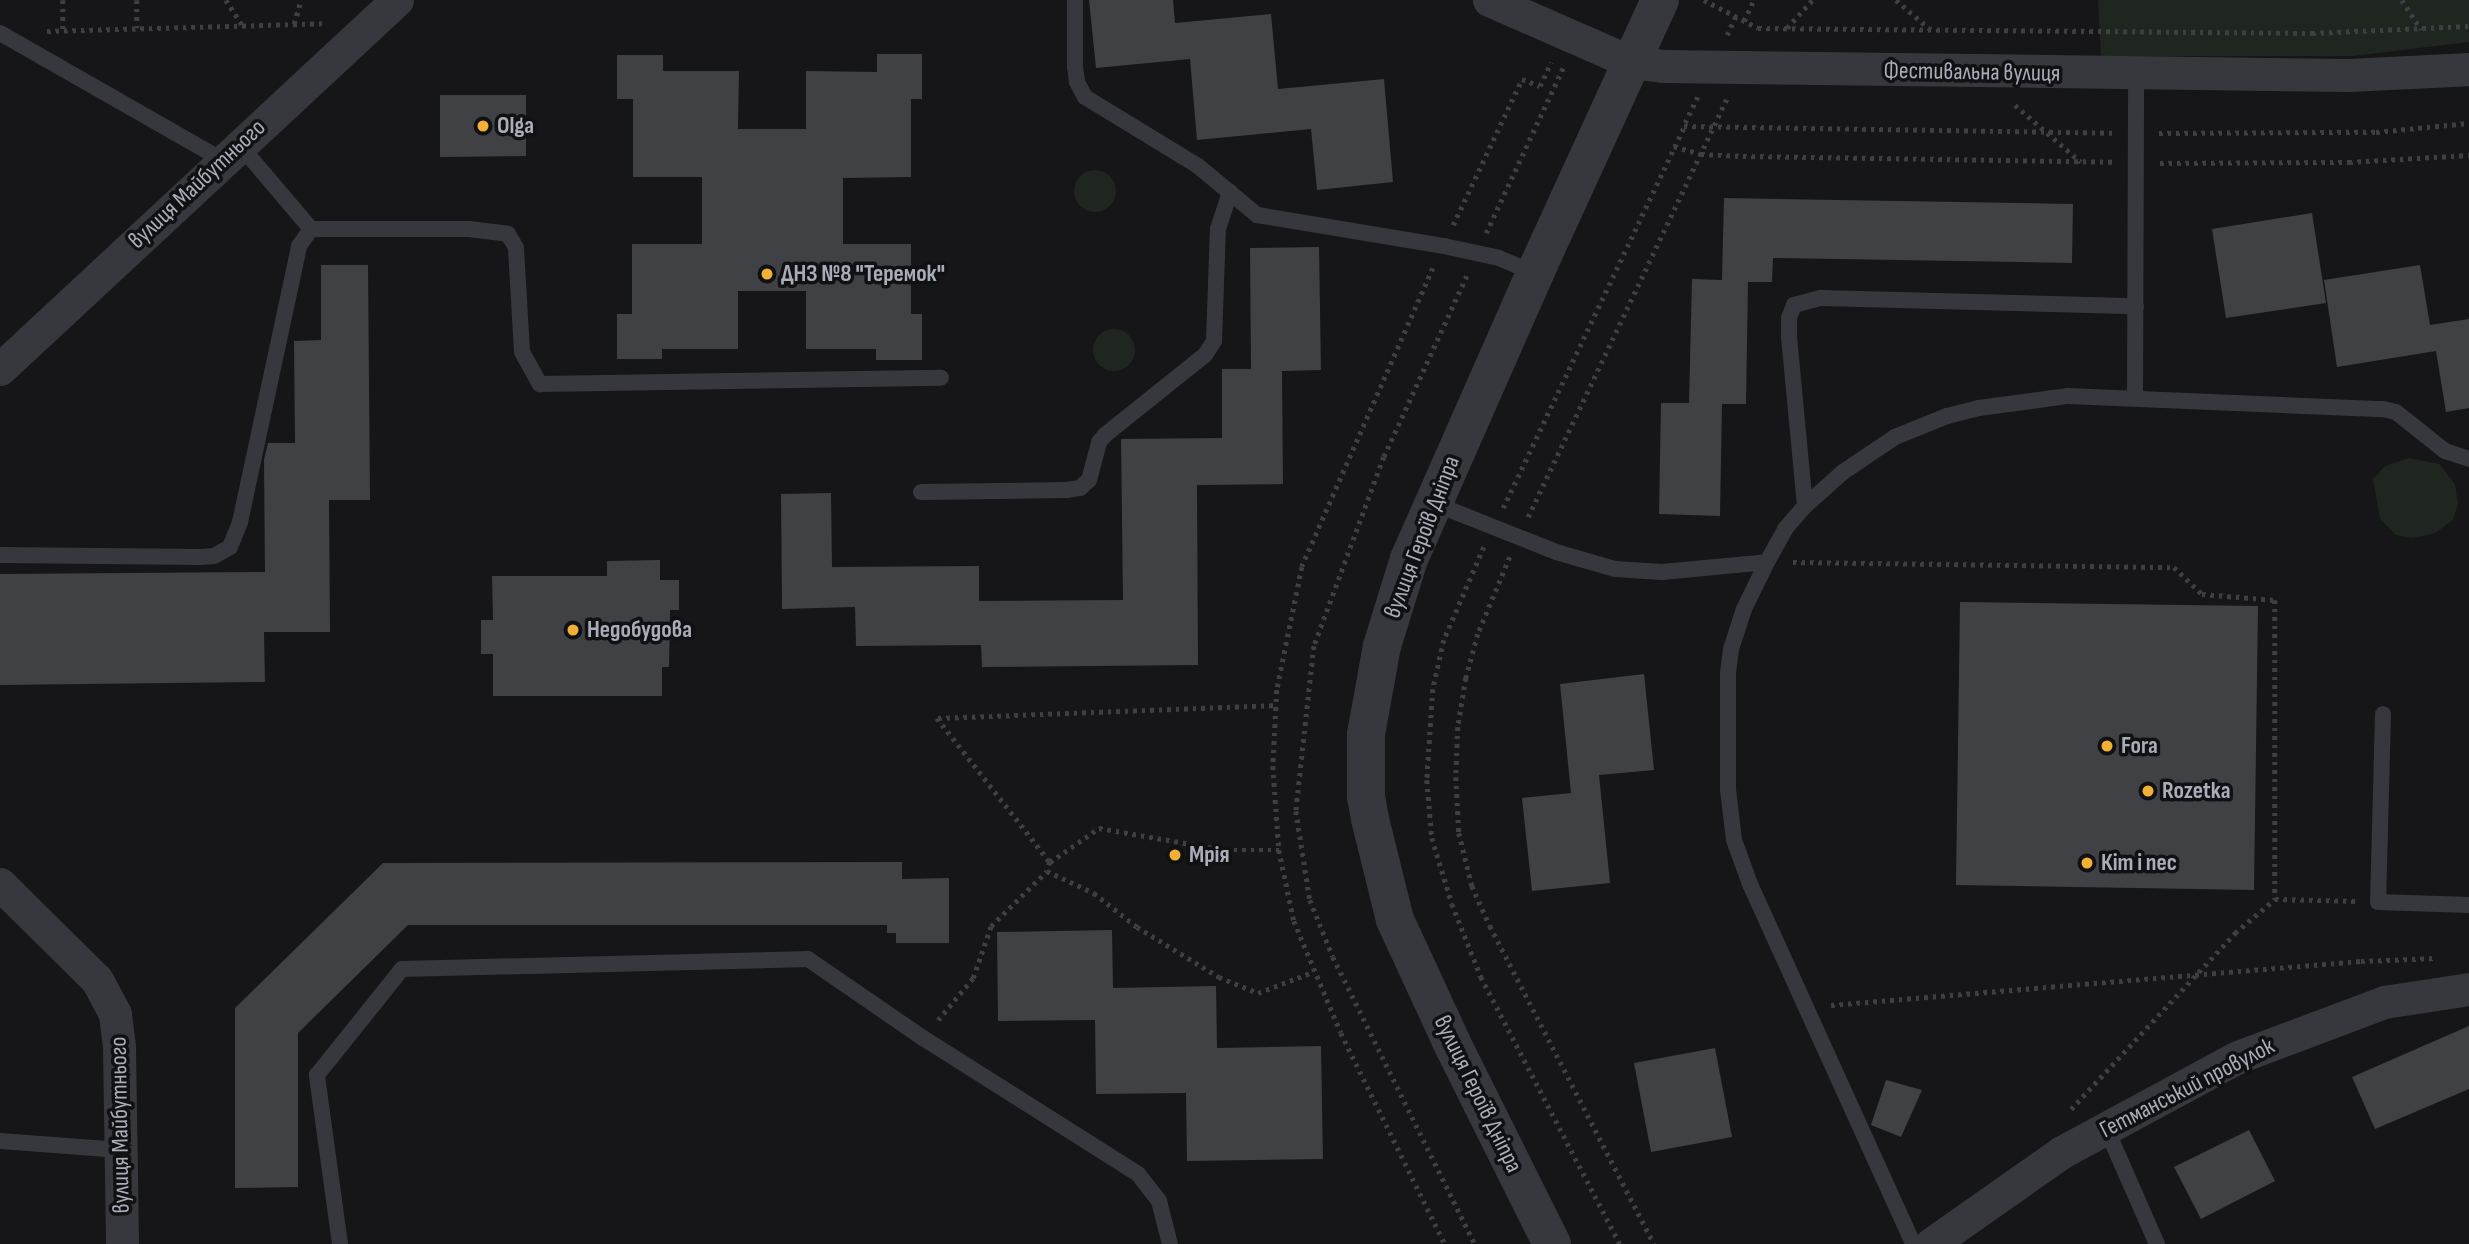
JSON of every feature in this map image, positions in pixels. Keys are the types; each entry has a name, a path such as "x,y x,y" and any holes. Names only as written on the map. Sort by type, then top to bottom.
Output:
{"street":[{"name":"вулиця Майбутнього","path":"0,369 397,0"},
{"name":"Фестивальна вулиця","path":"1489,0 1631,62 1726,68 2136,74 2348,75 2469,69"},
{"name":"вулиця Героїв Дніпра","path":"1552,1244 1451,1041 1395,920 1370,819 1366,747 1373,686 1395,601 1432,502 1660,0"},
{"name":"вулиця Майбутнього","path":"0,884 78,958 97,980 108,998 118,1026 122,1244"},
{"name":"Гетманський провулок","path":"1931,1244 2062,1152 2238,1057 2384,1002 2469,989"}],"lane":[{"path":"1075,0 1075,68 1077,82 1085,97 1198,166 1257,215 1477,253 1511,262 1535,273"},
{"path":"0,33 231,152 311,229 469,229 508,234 516,248 522,352 540,384 941,378"},
{"path":"2135,397 2136,74"},
{"path":"921,492 1067,491 1080,488 1089,480 1099,442 1105,435 1205,355 1214,341 1218,229 1230,192"},
{"path":"0,555 201,557 214,556 230,547 240,522 299,246 311,229"},
{"path":"1805,506 1789,338 1789,318 1794,305 1821,298 2136,306"},
{"path":"1913,1244 1739,859 1730,817 1728,673 1731,649 1744,609 1785,529 1805,506 1843,472 1895,437 1947,416 2035,398 2135,397 2383,409 2396,412 2445,451 2469,459"},
{"path":"1432,502 1591,563 1637,572 1767,562"},
{"path":"2383,714 2378,902 2469,905"},
{"path":"340,1244 317,1075 402,969 808,959 923,1038 1138,1174 1159,1201 1170,1244"},
{"path":"2106,1128 2157,1244"},
{"path":"0,1141 121,1150"}],"path":[{"path":"63,0 63,30"},
{"path":"137,0 137,28"},
{"path":"226,0 242,25"},
{"path":"294,23 300,0"},
{"path":"1703,0 1758,28 2298,33 2469,26"},
{"path":"1744,21 1754,0"},
{"path":"1787,28 1812,0"},
{"path":"2402,0 2421,29"},
{"path":"1654,1244 1472,886 1459,833 1456,776 1458,727 1466,678 1478,634 1519,537 1715,126 1736,16"},
{"path":"38,31 372,21"},
{"path":"1620,1244 1481,977 1451,904 1432,838 1427,780 1433,690 1444,640 1494,526 1674,146 1684,126 1758,28"},
{"path":"1477,253 1576,38"},
{"path":"1684,126 2327,134 2469,124"},
{"path":"1674,146 1701,154 1826,159 2136,163 2349,162 2469,155"},
{"path":"1767,562 2174,567 2202,594 2275,600 2275,899"},
{"path":"1050,862 937,718 1276,705"},
{"path":"923,1038 973,978 991,926 1047,871 1050,862 1099,828 1225,850 1279,850"},
{"path":"1047,871 1094,893 1137,927 1219,977 1258,993 1313,972"},
{"path":"2062,1152 2064,1116 2235,933 2275,899 2378,902"},
{"path":"1808,1007 2361,961 2446,958"}],"shaded area":[{"path":"2098,0 2469,0 2469,42 2353,56 2101,56"},
{"path":"1095,170 1110,176 1116,191 1110,206 1095,212 1080,206 1074,191 1080,176"},
{"path":"1114,329 1129,335 1135,350 1129,365 1114,371 1099,365 1093,350 1099,335"},
{"path":"2409,458 2439,464 2455,484 2458,504 2453,520 2435,533 2413,538 2396,535 2380,519 2373,479 2385,466"}],"building":[{"path":"1089,0 1173,0 1175,23 1271,14 1278,89 1384,79 1393,182 1317,190 1311,129 1197,140 1190,59 1096,68"},
{"path":"877,54 922,54 922,99 911,99 911,177 843,178 843,244 911,244 911,314 922,314 922,360 876,360 876,349 806,349 806,291 738,291 738,349 662,349 662,359 617,359 617,314 632,314 632,244 702,244 702,177 633,177 633,99 617,99 617,55 663,55 663,71 739,71 738,129 806,129 806,71 877,72"},
{"name":"Olga","path":"440,95 526,95 526,156 440,157"},
{"path":"1724,198 2073,204 2072,263 1773,258 1772,282 1748,282 1746,404 1722,404 1720,516 1659,514 1661,403 1689,403 1692,279 1722,280"},
{"path":"2312,213 2326,303 2226,318 2212,229"},
{"path":"1319,247 1321,370 1282,371 1283,484 1197,485 1198,665 982,667 981,645 856,646 855,607 782,609 781,494 831,493 832,567 979,566 979,601 1123,600 1121,439 1222,438 1222,369 1251,369 1250,248"},
{"path":"321,265 368,265 370,500 329,500 330,632 264,632 265,682 0,685 0,574 265,572 264,460 268,443 295,443 294,341 321,340"},
{"path":"2420,265 2430,325 2469,319 2469,408 2446,412 2436,351 2337,367 2324,280"},
{"path":"660,560 660,580 679,580 679,610 670,610 669,667 662,667 662,696 493,696 493,654 481,654 481,620 493,620 492,576 607,576 607,561"},
{"path":"1960,602 2258,606 2254,890 1956,885"},
{"path":"1644,674 1654,770 1599,775 1610,883 1532,891 1522,798 1571,793 1560,684"},
{"path":"902,862 902,879 949,878 949,943 896,943 896,933 887,933 887,925 408,925 298,1033 298,1187 235,1188 235,1008 383,863"},
{"path":"1112,930 1113,988 1216,986 1217,1048 1321,1046 1323,1159 1187,1161 1186,1093 1096,1094 1095,1020 998,1021 997,932"},
{"path":"2469,1026 2469,1089 2375,1129 2352,1077"},
{"path":"1715,1048 1732,1137 1651,1152 1634,1063"},
{"path":"1886,1080 1922,1090 1901,1137 1871,1125"},
{"path":"2249,1130 2275,1181 2201,1219 2174,1167"}],"place":[{"name":"Olga","path":"483,126"},
{"name":"ДНЗ №8 \"Теремок\"","path":"767,274"},
{"name":"Недобудова","path":"573,630"},
{"name":"Fora","path":"2107,746"},
{"name":"Rozetka","path":"2148,791"},
{"name":"Мрiя","path":"1175,855"},
{"name":"Кіт і пес","path":"2087,863"}]}
